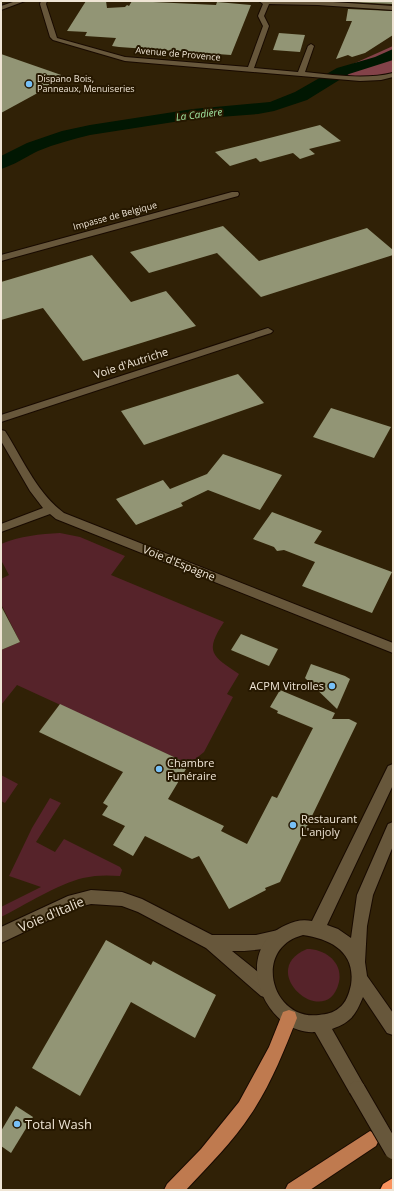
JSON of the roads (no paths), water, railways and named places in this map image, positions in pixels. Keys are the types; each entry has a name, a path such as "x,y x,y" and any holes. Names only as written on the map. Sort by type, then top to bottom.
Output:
{"highway":[{"path":"389,1190 393,1187"}],"main road":[{"path":"173,1190 207,1155 245,1108 275,1053 289,1018"},
{"path":"294,1190 370,1140"}],"street":[{"path":"1,8 22,1"},
{"name":"Avenue de Provence","path":"41,2 53,37 61,41 125,59 339,78 374,79 393,75"},
{"path":"250,70 266,26 261,16 266,4 263,2 311,4 318,2 393,8"},
{"path":"302,74 311,46"},
{"name":"Impasse de Belgique","path":"1,258 235,194"},
{"name":"Voie d'Autriche","path":"1,419 268,331"},
{"name":"Voie d'Espagne","path":"1,433 38,496 50,510 393,648"},
{"path":"1,528 50,510"},
{"path":"318,928 393,770"},
{"path":"357,962 342,939 330,932 318,928 304,927 290,931 278,938 270,949 264,976 267,990 272,1000 280,1010 289,1018 304,1024 320,1025 336,1020 349,1010 357,996 360,979 357,962 359,926 365,895 393,829"},
{"name":"Voie d'Italie","path":"1,935 73,901 91,897 107,896 134,902 211,943 267,990"},
{"name":"Voie d'Italie","path":"211,943 256,943 278,938"},
{"path":"360,979 393,1027"},
{"path":"320,1025 393,1151"}],"waterway":[{"name":"La Cadière","path":"1,163 33,147 68,135 90,130 193,114 258,109 274,106 301,96 343,71 381,60 393,54"}],"tunnel":[{"path":"376,1136 393,1125"}],"place":[{"name":"Dispano Bois, Panneaux, Menuiseries","path":"29,84"},
{"name":"ACPM Vitrolles","path":"332,686"},
{"name":"Chambre Funéraire","path":"159,769"},
{"name":"Restaurant L'anjoly","path":"293,825"},
{"name":"Total Wash","path":"17,1124"}]}
